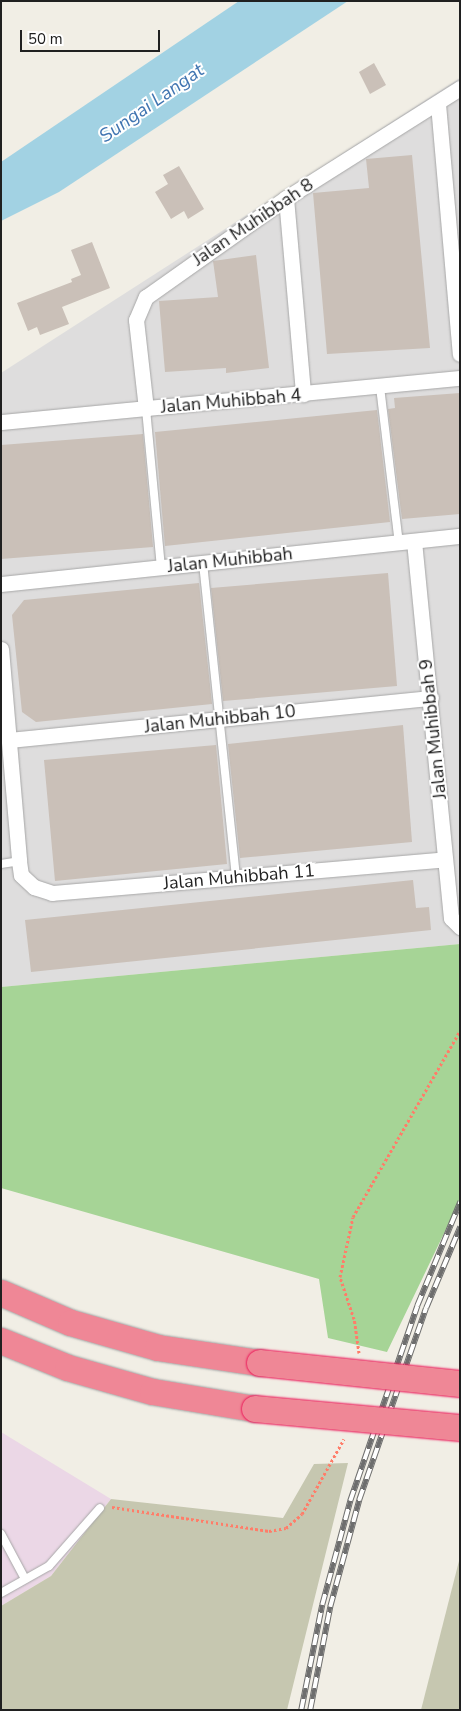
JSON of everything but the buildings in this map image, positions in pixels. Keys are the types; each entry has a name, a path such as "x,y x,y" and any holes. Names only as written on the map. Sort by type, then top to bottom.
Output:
{"highway":[{"path":"1,1293 71,1323 158,1348 260,1363 460,1384"},
{"path":"1,1341 68,1368 153,1392 255,1409 460,1428"}],"street":[{"name":"Jalan Muhibbah 8","path":"146,409 136,320 139,308 156,288 286,198 438,104 460,88"},
{"path":"438,104 460,354"},
{"path":"286,198 304,394"},
{"name":"Jalan Muhibbah 4","path":"1,422 460,378"},
{"name":"Jalan Muhibbah","path":"1,584 460,536"},
{"name":"Jalan Muhibbah 9","path":"406,542 431,698 446,859 455,922"},
{"path":"1,649 19,861"},
{"name":"Jalan Muhibbah 10","path":"9,740 431,698"},
{"name":"Jalan Muhibbah 11","path":"19,861 21,874 34,887 52,894 446,859"}],"lane":[{"path":"380,387 406,542"},
{"path":"146,409 161,567"},
{"path":"203,563 236,877"},
{"path":"1,864 19,861"},
{"path":"1,1593 49,1566 100,1508"},
{"path":"1,1534 25,1579"}],"path":[{"path":"359,1358 354,1320 340,1277 353,1217 460,1031"},
{"path":"100,1508 123,1507 268,1532 286,1528 302,1514 345,1436"}],"shaded area":[{"path":"460,78 460,944 1,987 1,373"},
{"path":"1,1432 111,1499 51,1576 1,1606"},
{"path":"348,1463 287,1710 1,1710 1,1606 51,1576 111,1499 283,1518 314,1464"},
{"path":"460,1557 460,1710 421,1710"}],"green space":[{"path":"460,944 460,1200 387,1352 328,1338 319,1279 1,1188 1,987"}],"water":[{"name":"Sungai Langat","path":"239,1 348,1 59,192 1,221 1,162"}],"railway":[{"path":"301,1710 322,1605 350,1501 417,1306 460,1202"},
{"path":"310,1710 330,1607 359,1500 426,1308 460,1227"}]}
